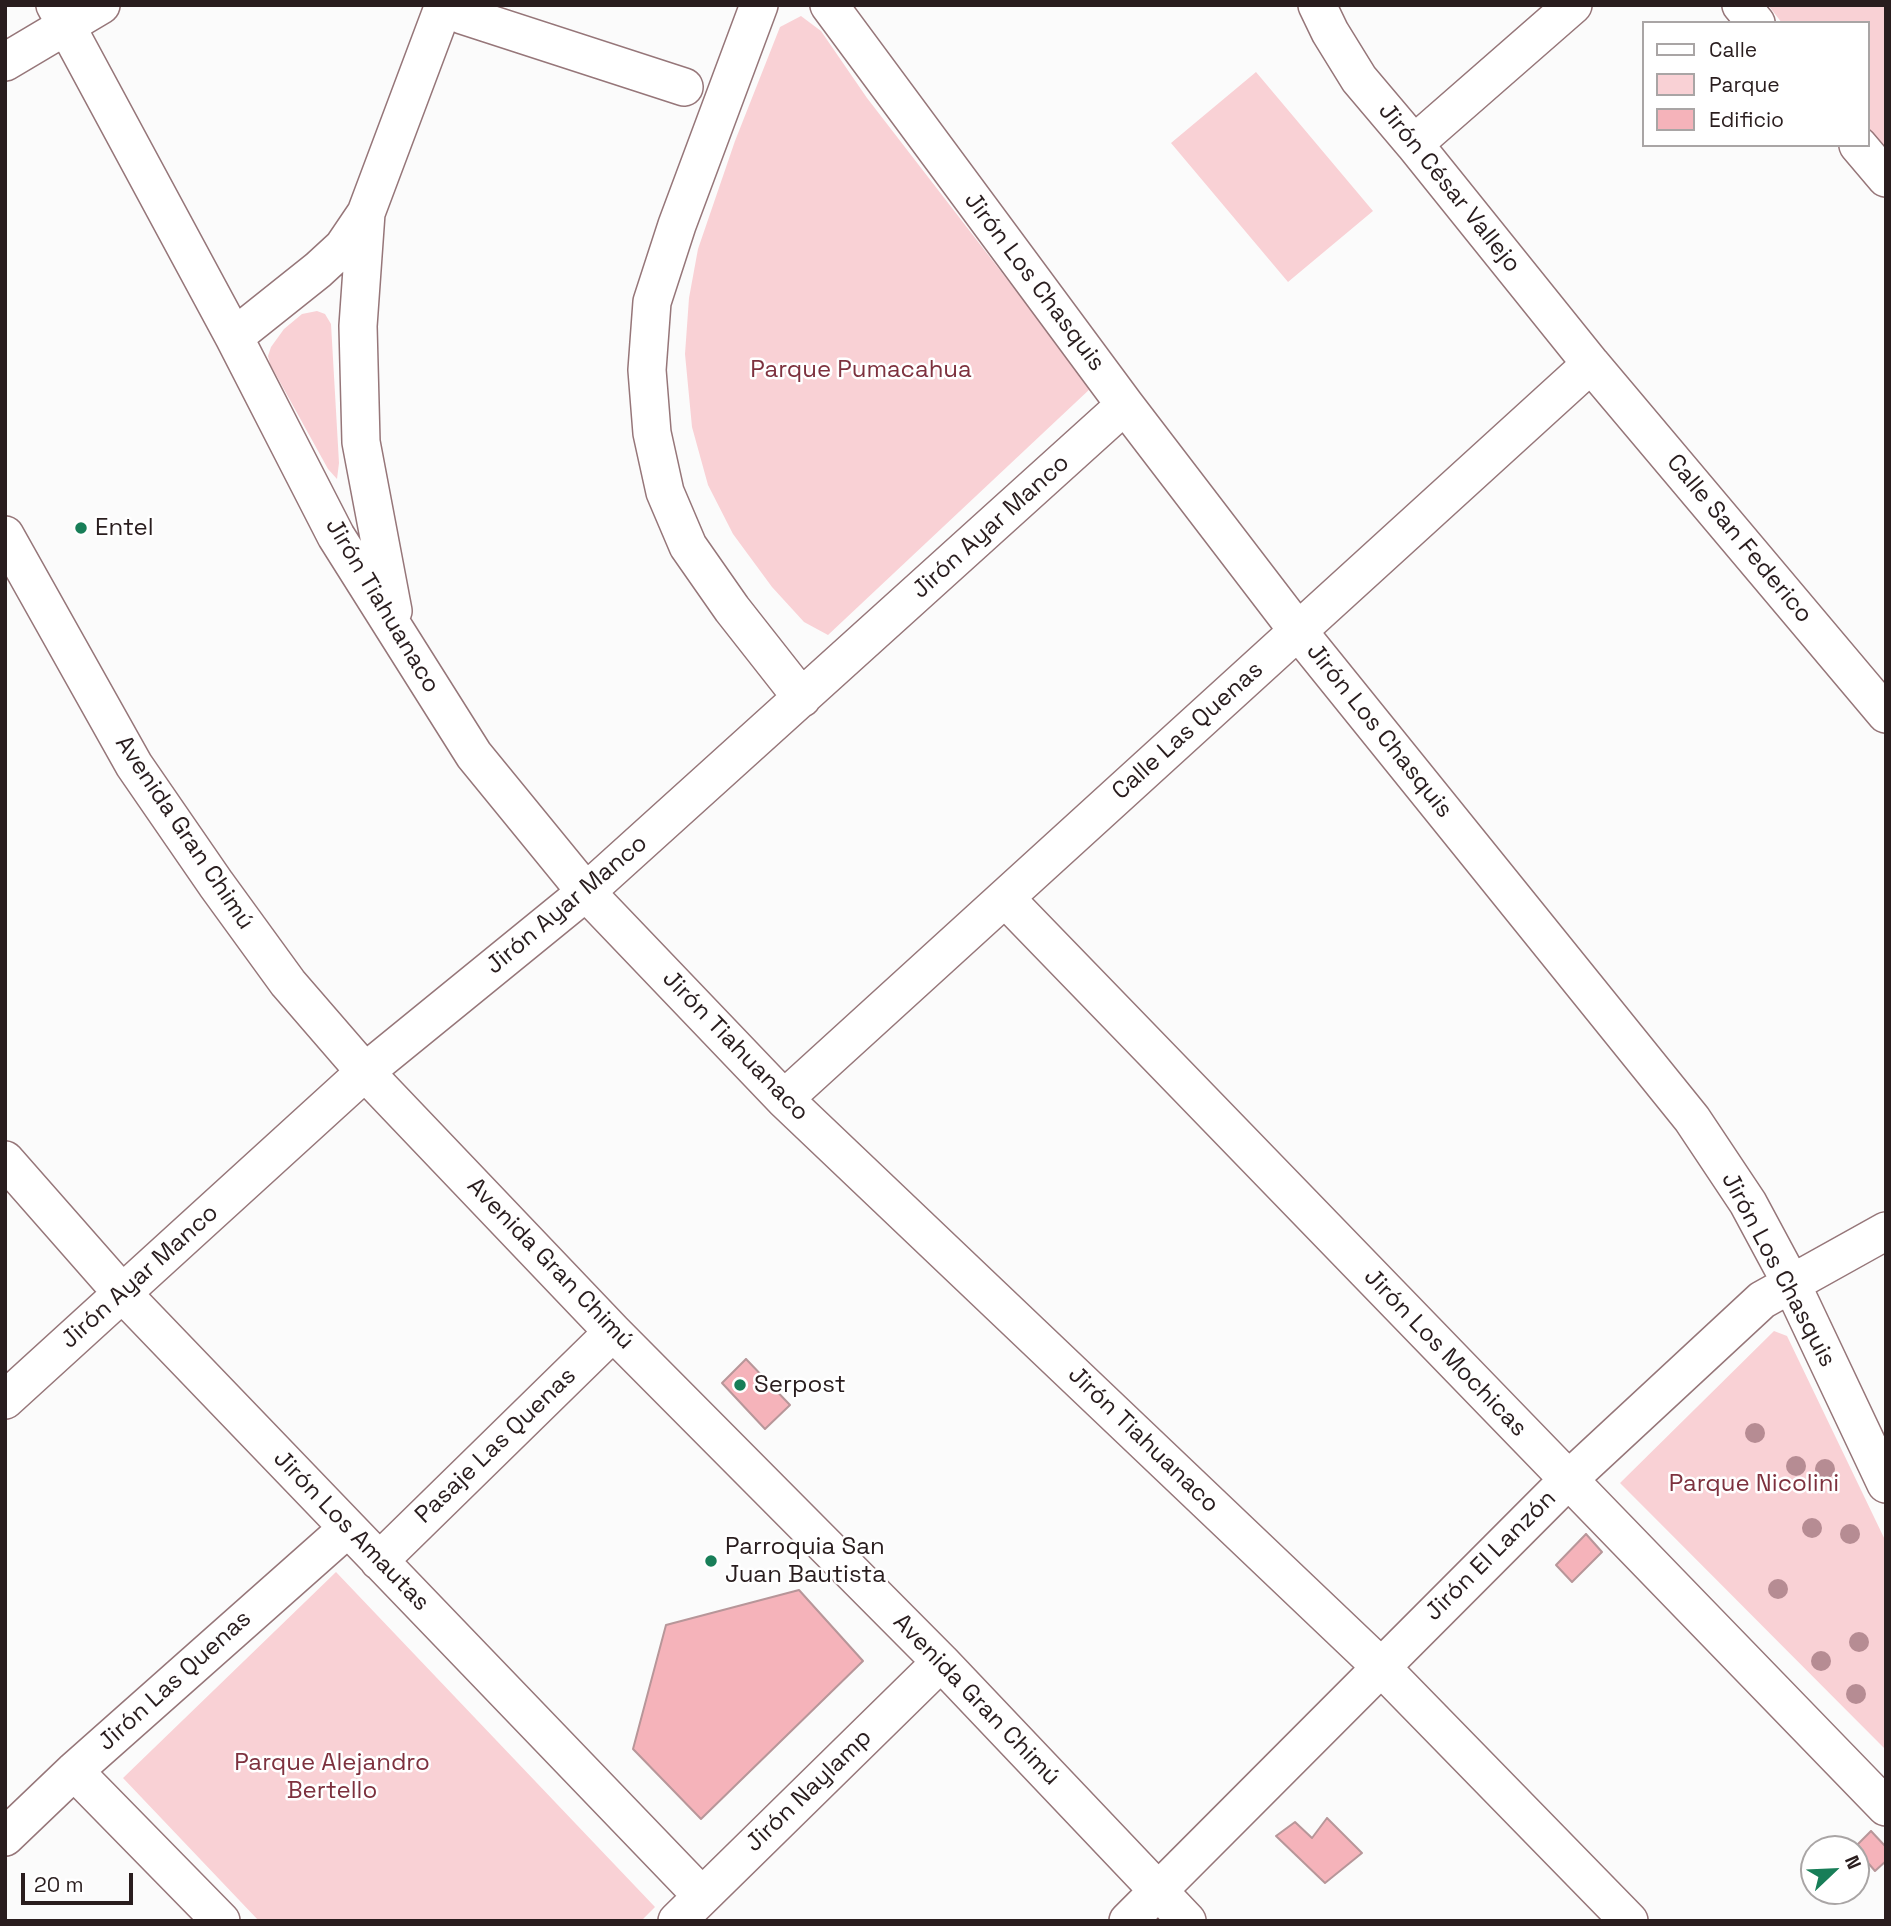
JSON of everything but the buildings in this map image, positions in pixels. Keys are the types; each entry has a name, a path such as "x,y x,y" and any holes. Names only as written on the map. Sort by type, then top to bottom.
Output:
{"street":[{"path":"5,62 61,16 101,5"},
{"path":"759,5 677,225 652,302 647,370 653,433 665,492 688,546 732,609 802,698"},
{"name":"Jirón Los Chasquis","path":"829,5 1125,405 1298,631 1692,1119 1748,1203 1791,1283 1886,1484"},
{"name":"Jirón César Vallejo","path":"1317,5 1359,79 1591,364"},
{"path":"1414,144 1573,5"},
{"path":"1741,5 1754,21"},
{"path":"234,337 343,247 366,213 453,10 684,87"},
{"name":"Jirón Tiahuanaco","path":"61,16 234,337 336,536 474,755 586,892 784,1099 1380,1666 1629,1921"},
{"path":"1860,147 1886,178"},
{"path":"366,213 358,326 362,442 397,635"},
{"name":"Calle Las Quenas","path":"784,1099 1591,364"},
{"name":"Calle San Federico","path":"1591,364 1882,699"},
{"name":"Jirón Ayar Manco","path":"5,1400 365,1072 586,892 1125,405"},
{"name":"Avenida Gran Chimú","path":"5,535 134,765 288,983 365,1072 613,1332 941,1662 1187,1921"},
{"name":"Jirón Los Mochicas","path":"1005,898 1886,1807"},
{"name":"Jirón Los Amautas","path":"5,1160 122,1293 379,1561 690,1909"},
{"name":"Jirón El Lanzón","path":"1128,1921 1568,1480 1762,1300 1886,1231"},
{"name":"Pasaje Las Quenas","path":"379,1561 613,1332"},
{"name":"Jirón Las Quenas","path":"5,1837 74,1771 348,1528"},
{"name":"Jirón Naylamp","path":"690,1909 941,1662"},
{"path":"74,1771 221,1921"}],"green space":[{"path":"1768,5 1886,5 1886,150 1870,130 1870,21 1780,21"},
{"name":"Parque Pumacahua","path":"801,16 821,31 867,98 1091,388 828,635 804,622 772,587 733,534 708,485 692,427 685,354 689,298 698,249 735,141 780,27"},
{"path":"1256,72 1373,211 1288,282 1171,143"},
{"path":"317,311 325,314 331,324 339,463 337,479 328,469 268,356 284,329 302,314"},
{"name":"Parque Nicolini","path":"1774,1331 1787,1336 1886,1542 1886,1750 1620,1483"},
{"name":"Parque Alejandro Bertello","path":"336,1572 655,1907 641,1921 259,1921 123,1778"}],"place":[{"name":"Entel","path":"81,528"},
{"name":"Serpost","path":"740,1385"},
{"name":"Parroquia San Juan Bautista","path":"711,1561"}]}
